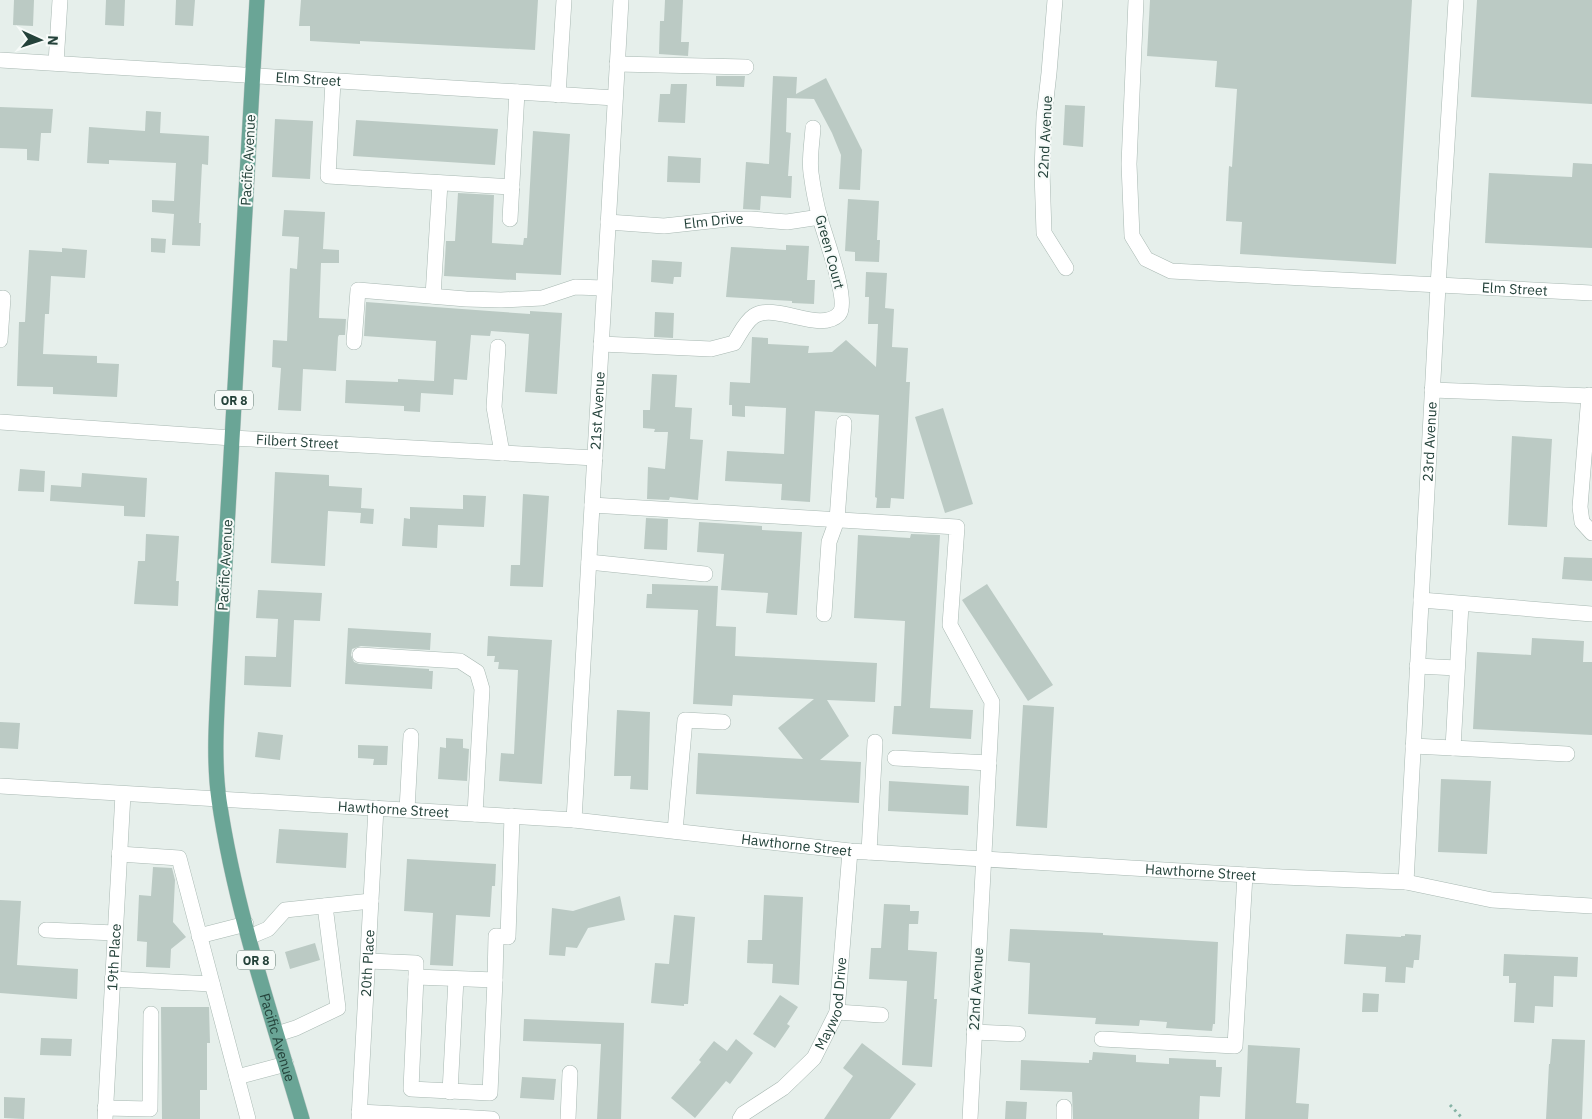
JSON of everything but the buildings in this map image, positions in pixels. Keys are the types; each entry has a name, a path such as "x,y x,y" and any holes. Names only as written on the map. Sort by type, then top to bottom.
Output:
{"main road":[{"name":"Pacific Avenue","path":"257,0 216,735 219,800 247,930 302,1119"}],"street":[{"path":"56,64 60,0"},
{"path":"558,94 564,0"},
{"name":"21st Avenue","path":"574,820 621,0"},
{"name":"22nd Avenue","path":"1055,0 1044,117 1042,170 1044,233 1066,268"},
{"name":"Elm Street","path":"1136,0 1129,164 1132,236 1146,259 1171,271 1592,293"},
{"name":"23rd Avenue","path":"1406,882 1432,390 1456,0"},
{"name":"Elm Street","path":"0,60 615,98"},
{"path":"618,64 746,67"},
{"path":"334,81 328,176 512,187"},
{"path":"510,219 517,92"},
{"name":"Green Court","path":"601,344 711,349 734,343 748,321 760,313 770,312 816,320 828,319 839,314 842,308 841,292 820,217 811,172 813,128"},
{"path":"433,296 440,182"},
{"name":"Elm Drive","path":"608,222 664,226 728,219 787,222 820,217"},
{"path":"354,342 358,290 475,300 524,300 542,298 575,287 604,288"},
{"path":"0,340 3,298"},
{"path":"498,347 494,408 502,453"},
{"path":"1432,390 1590,395 1580,507 1582,522 1592,533"},
{"name":"Filbert Street","path":"0,422 232,438 594,458"},
{"path":"824,614 828,542 837,520 844,423"},
{"path":"592,505 837,520"},
{"name":"22nd Avenue","path":"837,520 957,527 950,625 992,702 970,1119"},
{"path":"589,562 705,574"},
{"path":"1421,600 1592,614"},
{"path":"1452,748 1461,604"},
{"path":"360,656 460,661 477,672 482,689 475,814"},
{"path":"1417,666 1457,668"},
{"path":"675,831 685,720 723,722"},
{"path":"407,810 411,736"},
{"path":"869,852 875,742"},
{"path":"1413,746 1567,754"},
{"path":"895,758 989,762"},
{"name":"Hawthorne Street","path":"0,786 574,820 850,851 1245,875 1406,882 1492,900 1592,906"},
{"name":"19th Place","path":"105,1114 123,794"},
{"name":"20th Place","path":"359,1116 376,808"},
{"path":"368,961 416,963 411,1088 450,1092 490,1093 496,936 508,936 512,816"},
{"name":"Maywood Drive","path":"740,1119 743,1114 783,1088 814,1058 837,1012 850,851"},
{"path":"119,854 179,858 248,1119"},
{"path":"1102,1039 1235,1046 1245,875"},
{"path":"199,936 268,929 285,910 371,901"},
{"path":"325,906 338,1008"},
{"path":"46,930 115,933"},
{"path":"416,977 495,980"},
{"path":"112,978 212,984"},
{"path":"450,1092 456,978"},
{"path":"277,1034 338,1008 365,1000"},
{"path":"837,1012 881,1015"},
{"path":"105,1114 150,1109 152,1014"},
{"path":"974,1032 1018,1034"},
{"path":"236,1077 286,1064"},
{"path":"568,1119 570,1073"},
{"path":"359,1116 492,1119"}],"path":[{"path":"1450,1105 1463,1119"}]}
